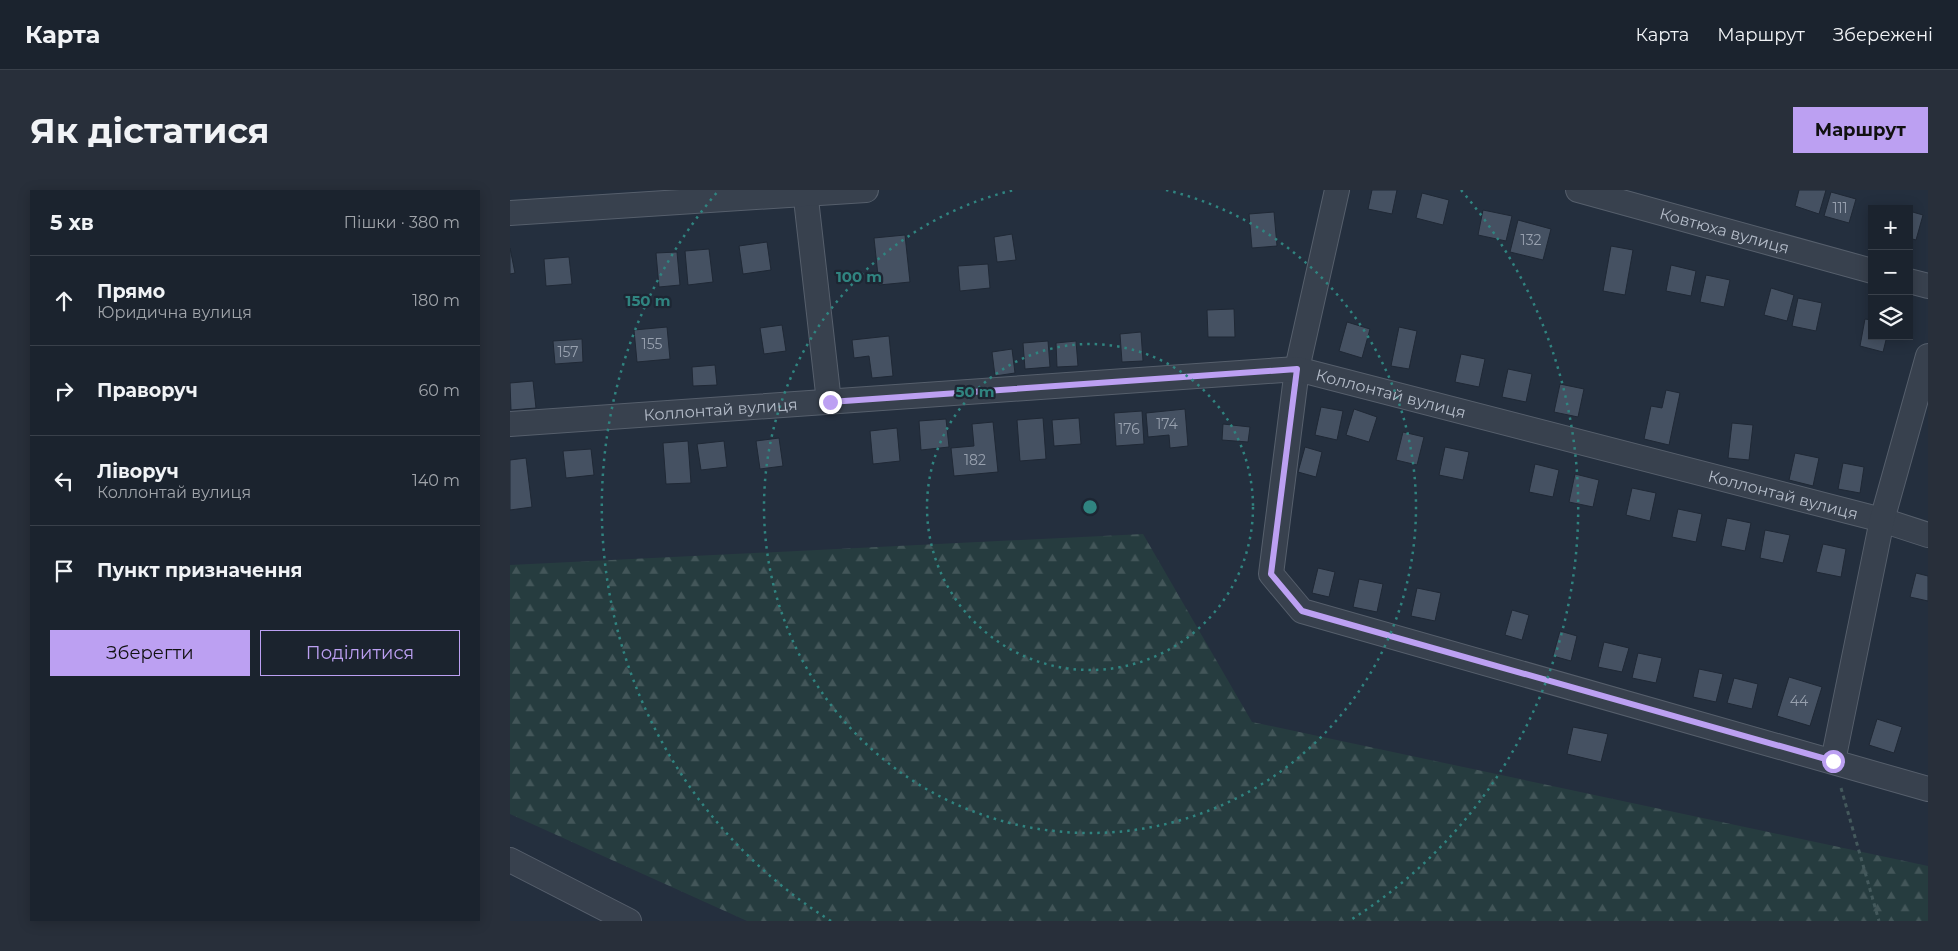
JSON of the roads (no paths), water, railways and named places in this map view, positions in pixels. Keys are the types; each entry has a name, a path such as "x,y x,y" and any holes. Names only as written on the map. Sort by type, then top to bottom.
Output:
{"street":[{"path":"510,213 806,192 866,190"},
{"path":"1337,190 1297,369 1271,574 1302,611 1928,789"},
{"name":"Ковтюха вулиця","path":"1578,190 1868,270"},
{"path":"806,192 830,402"},
{"path":"1913,282 1928,286"},
{"path":"1833,761 1882,520 1928,356"},
{"name":"Коллонтай вулиця","path":"510,424 1297,369 1882,520 1928,534"},
{"path":"510,860 629,921"}]}
